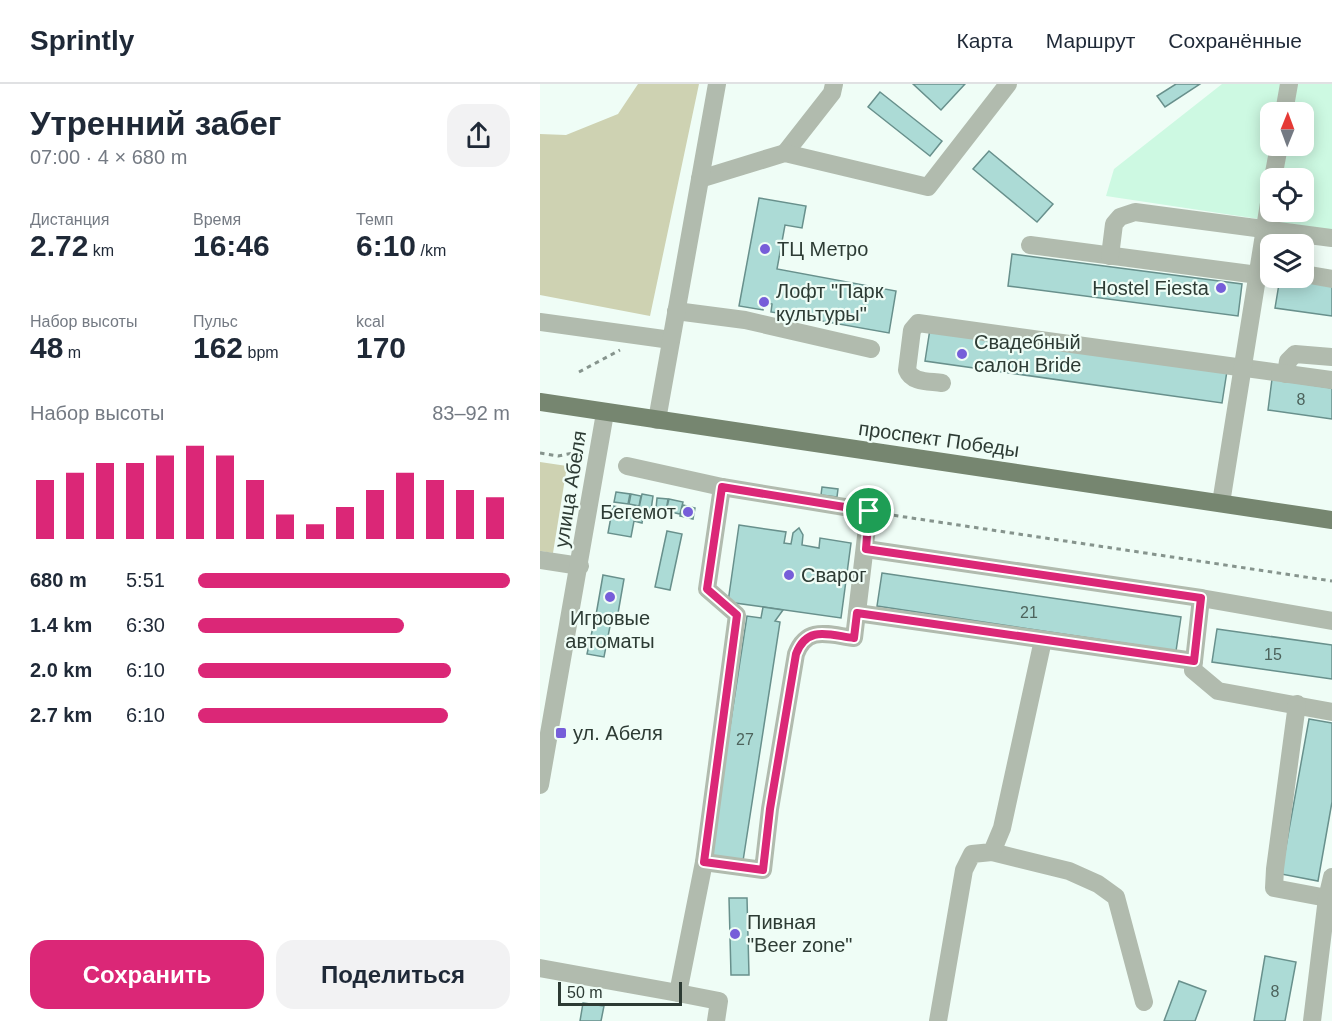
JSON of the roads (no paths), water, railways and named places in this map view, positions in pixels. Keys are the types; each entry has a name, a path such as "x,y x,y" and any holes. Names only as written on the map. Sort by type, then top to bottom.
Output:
{"main road":[{"name":"проспект Победы","path":"540,402 1332,520"}],"street":[{"path":"657,420 717,84"},
{"path":"785,153 832,93 834,84"},
{"path":"700,179 785,153 928,187 1008,84"},
{"path":"1286,102 1289,84"},
{"path":"1110,256 1114,224 1120,217 1135,212 1332,238"},
{"path":"1265,234 1266,222"},
{"path":"1030,246 1260,271"},
{"path":"1314,276 1332,279"},
{"path":"1221,503 1260,286"},
{"path":"676,311 746,321 871,350"},
{"path":"540,322 671,340"},
{"path":"942,383 913,379 909,375 907,370 912,330 918,323 1332,380"},
{"path":"1286,374 1288,361 1295,354 1332,357"},
{"name":"улица Абеля","path":"540,785 600,454 605,412"},
{"path":"627,466 722,487 869,511 854,638 811,635 802,641 796,654 770,809 763,870 704,862"},
{"path":"678,993 704,862 737,615 707,589 722,487"},
{"path":"866,549 1201,598 1332,621"},
{"path":"540,560 580,567"},
{"path":"1201,598 1193,670 1218,691 1332,712"},
{"path":"857,613 1194,661"},
{"path":"992,852 1002,828 1043,640"},
{"path":"1297,704 1274,888 1327,898"},
{"path":"939,1021 964,870 972,854 992,852 1069,871 1098,884 1116,897 1144,1002"},
{"path":"1312,1021 1327,898 1332,877"},
{"path":"540,968 719,1001 716,1021"}],"place":[{"name":"ТЦ Метро","path":"765,249"},
{"name":"Hostel Fiesta","path":"1221,288"},
{"name":"Лофт \"Парк культуры\"","path":"764,302"},
{"name":"Свадебный салон Bride","path":"962,354"},
{"name":"Бегемот","path":"688,512"},
{"name":"Сварог","path":"789,575"},
{"name":"Игровые автоматы","path":"610,597"},
{"name":"ул. Абеля","path":"561,733"},
{"name":"Пивная \"Beer zone\"","path":"735,934"}]}
